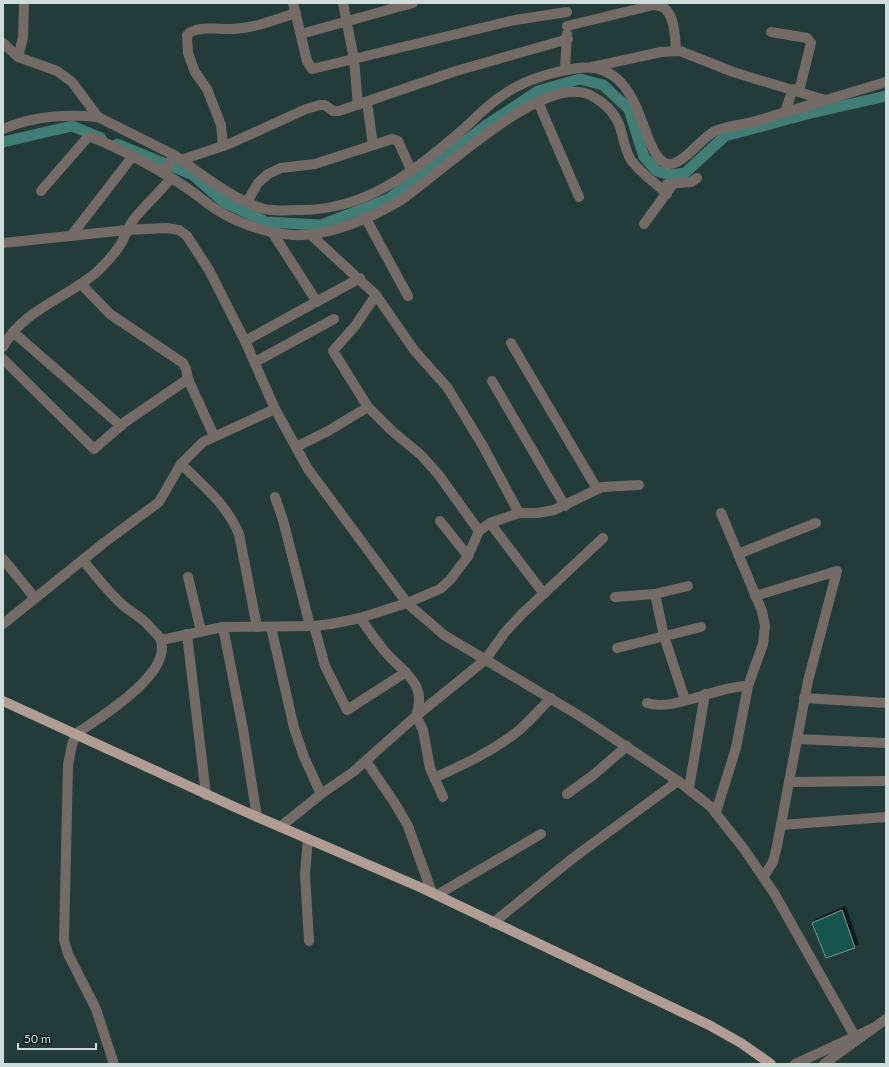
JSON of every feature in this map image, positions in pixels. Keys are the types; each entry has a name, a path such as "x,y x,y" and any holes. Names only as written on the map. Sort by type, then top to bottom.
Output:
{"main road":[{"path":"3,701 206,795 434,894 709,1025 771,1064"}],"street":[{"path":"18,57 23,38 24,3"},
{"path":"343,3 373,145"},
{"path":"301,34 413,3"},
{"path":"567,26 654,5 660,5 669,12 674,33 676,51"},
{"path":"223,146 221,125 207,89 195,72 188,53 187,35 193,31 213,28 241,29 294,8 307,61 312,69 354,60 566,7 568,39 565,70"},
{"path":"771,32 807,38 811,42 796,90 785,112"},
{"path":"3,347 13,332 50,302 81,284 105,264 118,247 127,230 176,158 223,146 306,109 325,105 333,111 339,111 456,71 568,39"},
{"path":"3,44 18,57 57,71 67,78 82,93 98,117"},
{"path":"3,129 26,122 65,115 98,117 176,158 247,202 264,209 313,210 357,201 384,189 427,161 505,93 532,80 565,70 592,67 661,52 676,51 705,60 733,72 825,100"},
{"path":"592,67 615,79 633,98 652,148 660,159 666,163 679,162 705,137 718,130 886,82"},
{"path":"41,191 90,137 166,174 217,210 237,221 272,232 292,235 310,235 347,226 400,200 445,168 494,128 538,102 577,92 589,94 603,103 618,120 626,149 632,161 667,194"},
{"path":"538,102 579,196"},
{"path":"247,202 258,183 268,174 281,168 315,164 373,145 396,140 412,172"},
{"path":"71,236 132,157"},
{"path":"657,184 691,182 697,178"},
{"path":"644,224 667,194 672,184"},
{"path":"365,217 408,296"},
{"path":"3,243 127,230 167,228 178,230 186,236 209,270 255,362 275,409 319,486 407,603 444,635 551,698 627,746 689,788 716,812 764,876 856,1038"},
{"path":"272,232 317,302"},
{"path":"310,235 360,278 376,295 414,350 447,387 483,446 519,513"},
{"path":"245,341 360,278"},
{"path":"81,284 110,314 183,362 188,379 214,436"},
{"path":"376,295 355,326 333,351 368,407 392,431 425,460 478,531"},
{"path":"255,362 334,319"},
{"path":"13,332 122,426"},
{"path":"511,343 597,489"},
{"path":"3,359 94,449 122,426 188,379"},
{"path":"492,381 564,506"},
{"path":"296,447 328,432 368,407"},
{"path":"3,624 159,502 181,464 203,442 275,409"},
{"path":"181,464 222,504 235,524 239,534 257,627"},
{"path":"161,640 223,627 312,626 360,618 407,603 440,589 450,580 468,556 478,531 490,523 519,513 538,514 564,506 597,489 614,486 639,485"},
{"path":"275,497 325,666 347,710 406,672"},
{"path":"716,812 736,748 748,686 760,654 765,626 755,596 721,513"},
{"path":"440,521 468,556"},
{"path":"490,523 544,594"},
{"path":"738,554 816,523"},
{"path":"280,827 321,794 366,761 416,716 485,660 506,631 603,538"},
{"path":"3,559 35,598"},
{"path":"83,560 106,588 123,605 148,624 161,640 162,652 152,673 141,685 76,734 68,765 64,940 68,954 96,1008 114,1064"},
{"path":"755,596 837,571 804,698 773,862 764,876"},
{"path":"188,577 201,631"},
{"path":"615,597 655,594 688,586"},
{"path":"655,594 664,636 685,700"},
{"path":"360,618 387,654 406,672 416,685 420,704 416,716 423,730 427,757 434,778 444,797"},
{"path":"223,627 243,730 257,817"},
{"path":"272,627 294,728 304,757 321,794"},
{"path":"617,648 702,627"},
{"path":"187,634 206,795"},
{"path":"647,703 661,706 730,687 748,686"},
{"path":"689,788 705,694"},
{"path":"434,778 460,766 507,739 523,726 551,698"},
{"path":"804,698 886,703"},
{"path":"797,739 886,743"},
{"path":"567,794 592,776 627,746"},
{"path":"366,761 408,826 434,894 541,834"},
{"path":"493,923 573,858 678,781"},
{"path":"789,782 884,781"},
{"path":"780,825 886,817"},
{"path":"308,839 305,874 309,941"},
{"path":"795,1064 856,1038 886,1019"},
{"path":"824,1064 856,1038"}],"building":[{"path":"842,910 855,948 826,958 812,923"}],"waterway":[{"path":"117,144 193,175 224,202 266,222 321,225 390,198 488,124 538,91 580,79 603,85 629,109 644,157 657,171 670,175 685,173 725,136 811,113 886,96"},
{"path":"3,142 72,126 101,138"}]}
